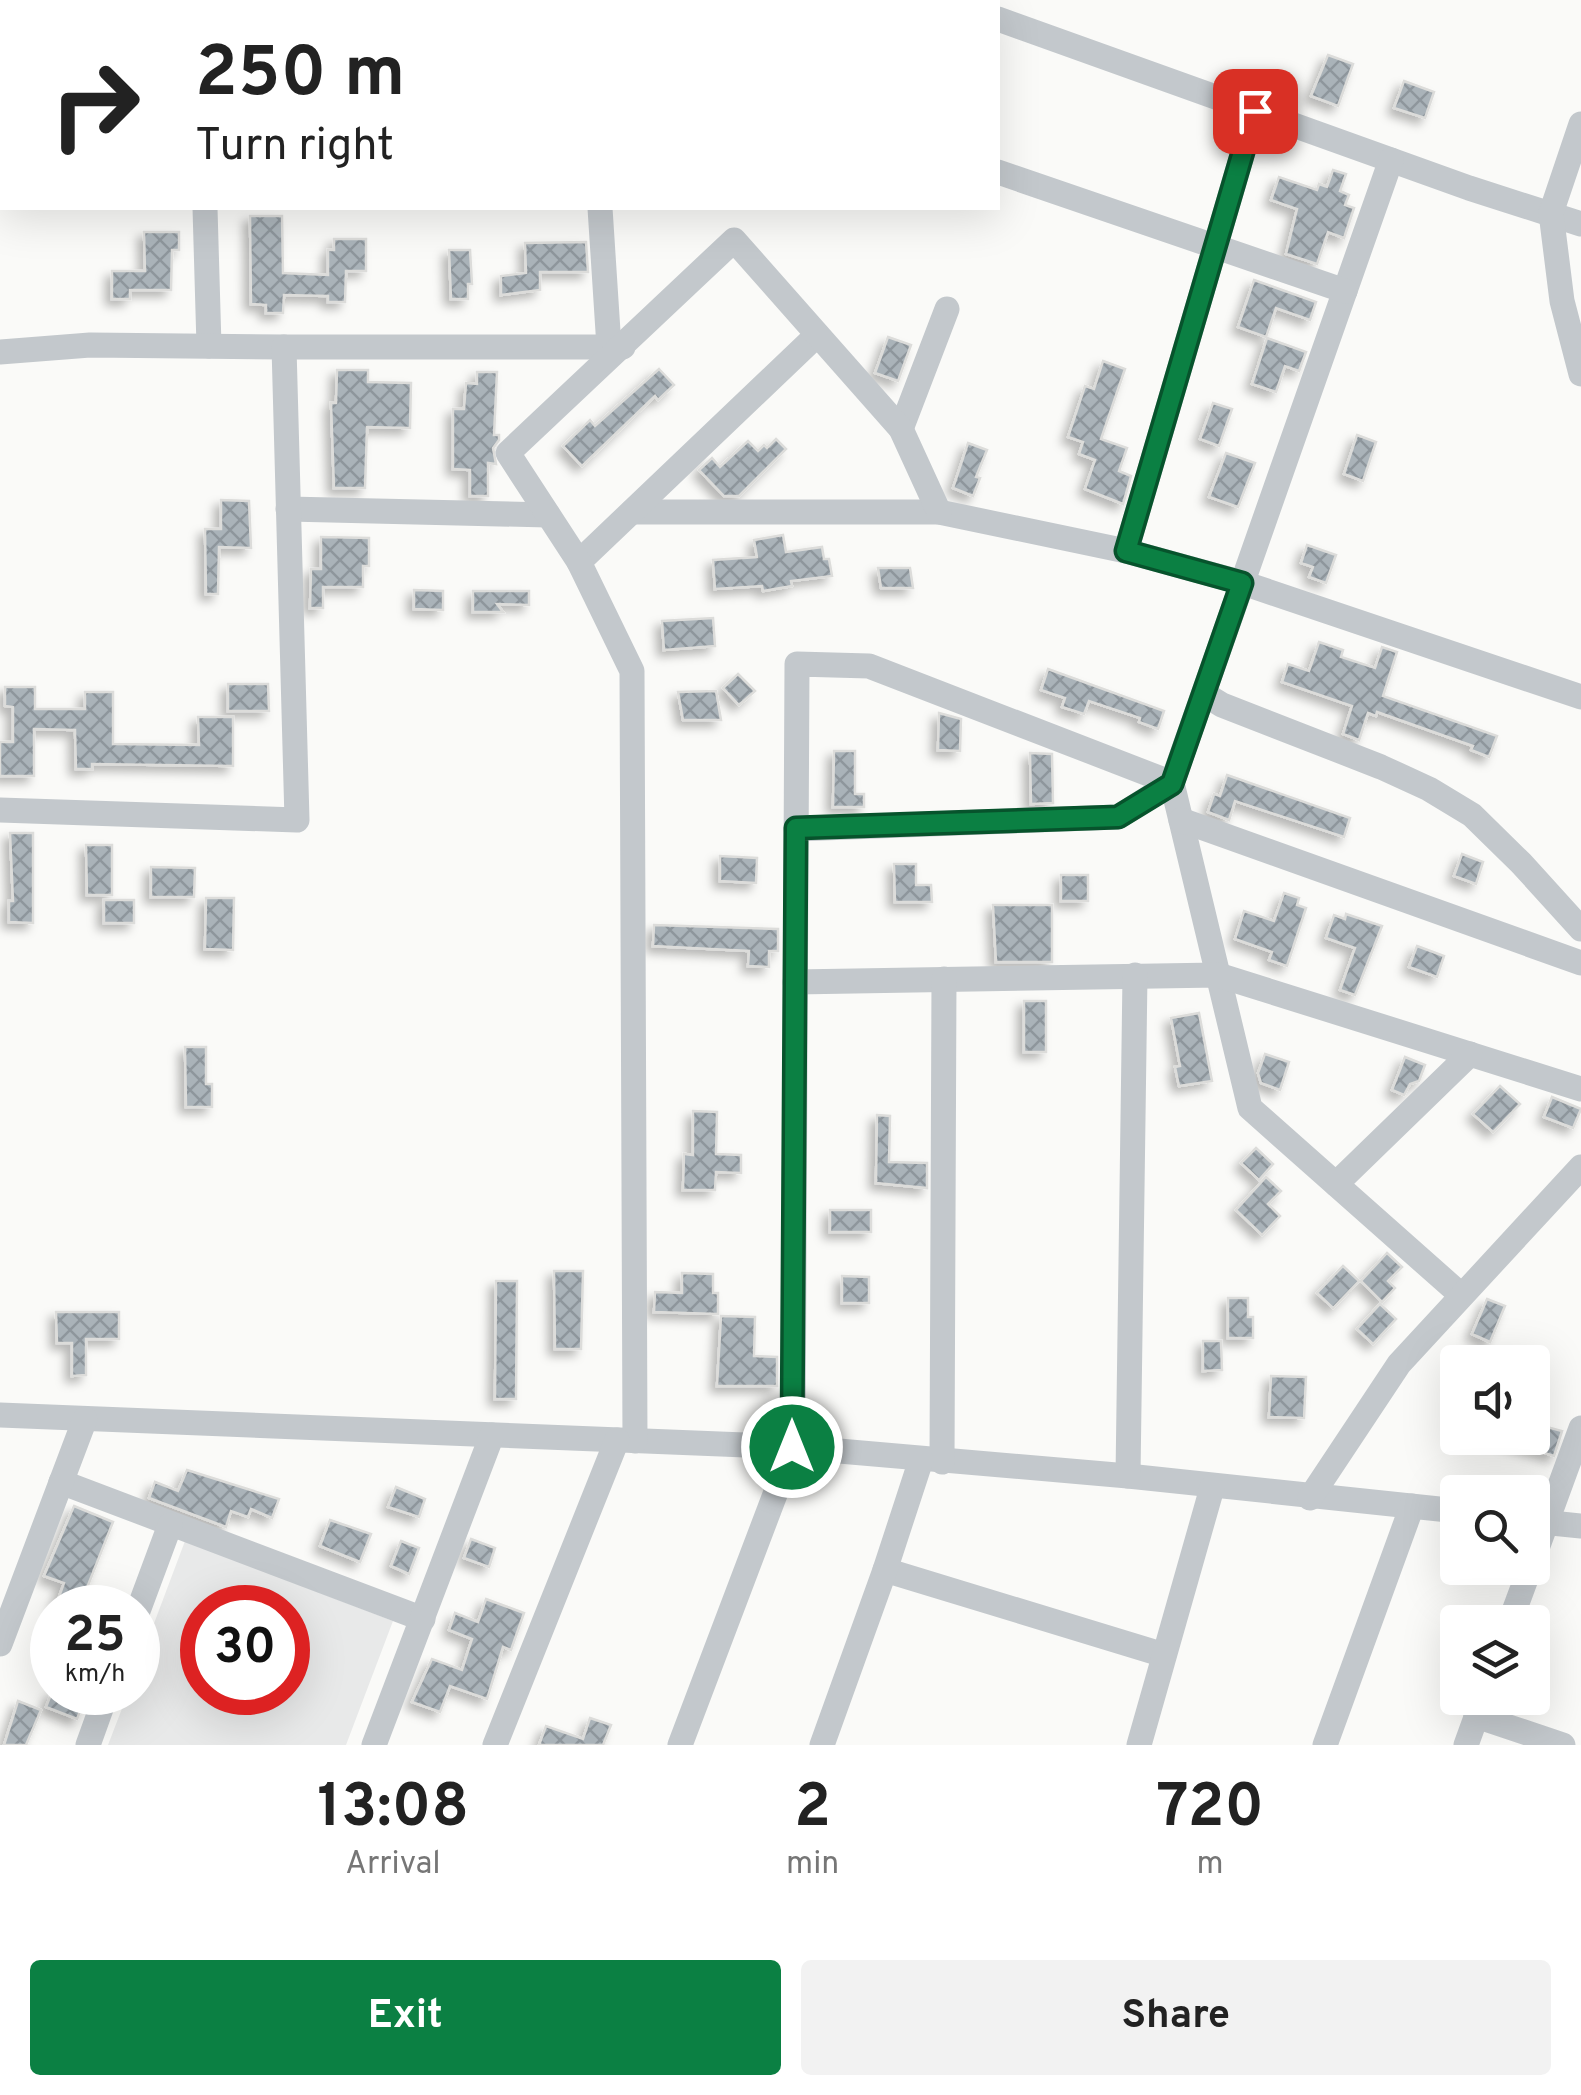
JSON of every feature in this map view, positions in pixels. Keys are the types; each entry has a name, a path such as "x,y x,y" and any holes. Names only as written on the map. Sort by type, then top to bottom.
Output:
{"street":[{"path":"1000,20 1581,224"},
{"path":"1126,551 1255,111"},
{"path":"1581,124 1552,213 1562,301 1581,374"},
{"path":"1391,160 1172,784 1250,1108 1461,1295"},
{"path":"1000,173 1345,291"},
{"path":"205,210 209,346"},
{"path":"600,210 616,347"},
{"path":"495,1745 626,1441 632,670 579,562 508,452 734,240 901,428 939,512"},
{"path":"901,428 947,309"},
{"path":"579,562 816,335"},
{"path":"0,352 90,345 616,347"},
{"path":"0,810 296,820 284,346"},
{"path":"288,509 548,515"},
{"path":"632,512 939,512 1126,551 1242,583 1581,697"},
{"path":"680,1745 792,1447 797,664 869,666 1172,784"},
{"path":"1204,694 1222,705 1429,788 1472,815 1581,929"},
{"path":"796,828 1118,817 1172,784"},
{"path":"1180,820 1581,962"},
{"path":"1128,1476 1135,975"},
{"path":"795,982 1218,975 1581,1090"},
{"path":"822,1745 885,1570 931,1461 944,979"},
{"path":"1336,1184 1470,1054"},
{"path":"1310,1498 1399,1364 1581,1167"},
{"path":"0,1415 792,1447 1128,1476 1212,1488 1440,1509"},
{"path":"0,1644 85,1419"},
{"path":"1550,1499 1581,1428"},
{"path":"374,1745 492,1435"},
{"path":"61,1482 422,1619"},
{"path":"1139,1745 1212,1488"},
{"path":"1325,1745 1412,1506"},
{"path":"1550,1523 1581,1526"},
{"path":"148,1585 170,1525"},
{"path":"885,1570 1164,1655"},
{"path":"88,1745 99,1715"},
{"path":"1466,1745 1477,1715"},
{"path":"1497,1715 1563,1745"}],"shaded area":[{"path":"185,1541 299,1585 180,1585 180,1715 310,1715 310,1589 393,1621 346,1745 108,1745 120,1715 160,1715 160,1607"}],"building":[{"path":"1328,55 1353,64 1338,106 1311,96"},
{"path":"1404,81 1434,92 1425,118 1394,108"},
{"path":"1333,170 1346,174 1340,191 1349,195 1345,205 1354,208 1344,238 1328,232 1317,264 1286,254 1297,209 1271,200 1279,177 1317,190 1319,184 1327,187"},
{"path":"250,216 282,216 283,273 328,275 328,250 334,250 334,239 366,239 366,271 346,271 345,302 328,302 328,296 284,295 283,313 266,313 266,305 251,304"},
{"path":"144,232 179,232 179,250 172,250 171,290 130,290 130,299 112,299 112,271 145,271"},
{"path":"586,242 588,272 540,272 540,290 501,295 501,276 526,273 525,243"},
{"path":"449,250 470,250 472,284 468,284 468,299 451,299"},
{"path":"1254,280 1316,302 1310,320 1276,308 1266,337 1238,327"},
{"path":"888,337 911,345 898,381 875,373"},
{"path":"1267,338 1306,352 1299,371 1285,366 1276,392 1252,384"},
{"path":"1103,361 1125,369 1101,439 1127,448 1119,471 1131,476 1123,504 1085,489 1095,460 1079,454 1083,442 1068,437 1085,386 1094,389"},
{"path":"659,369 674,385 658,400 655,396 582,466 563,446 590,420 595,426"},
{"path":"337,370 368,370 368,382 411,383 410,428 367,427 365,488 334,488 331,403 336,403"},
{"path":"477,372 497,372 494,435 499,435 499,440 493,448 496,464 488,463 488,496 470,496 470,470 453,469 453,409 464,409 466,383 477,384"},
{"path":"1213,403 1232,409 1219,446 1200,439"},
{"path":"1357,435 1376,442 1363,481 1344,474"},
{"path":"776,439 786,449 739,496 724,496 699,470 712,458 720,467 748,441 758,451"},
{"path":"968,443 987,450 973,496 953,488"},
{"path":"1226,453 1255,463 1238,507 1209,497"},
{"path":"221,500 249,501 251,548 219,547 218,594 206,594 205,529 221,529"},
{"path":"783,535 786,552 822,547 832,576 791,581 792,586 763,591 762,586 715,589 713,560 757,557 754,540"},
{"path":"321,537 369,538 369,566 363,566 363,587 323,587 323,608 310,608 311,569 321,569"},
{"path":"1307,545 1336,555 1326,583 1309,577 1313,567 1301,563"},
{"path":"878,568 910,568 913,588 881,588"},
{"path":"414,590 443,591 443,610 414,609"},
{"path":"473,591 529,591 529,605 497,604 503,612 473,612"},
{"path":"713,618 715,646 664,650 662,621"},
{"path":"1319,642 1343,650 1341,657 1375,668 1382,647 1397,652 1383,696 1497,736 1489,757 1471,750 1473,746 1377,712 1376,716 1368,713 1359,740 1343,734 1352,706 1282,682 1288,664 1309,671"},
{"path":"1048,669 1164,711 1158,729 1139,722 1140,718 1089,701 1084,714 1062,707 1065,698 1041,690"},
{"path":"738,674 755,691 739,705 723,688"},
{"path":"228,684 268,684 269,711 228,711"},
{"path":"5,687 35,687 35,709 85,709 85,692 113,692 113,744 199,745 198,717 233,717 233,766 92,764 92,769 76,769 75,730 34,729 34,776 0,776 0,742 13,742 13,707 5,706"},
{"path":"716,691 721,720 683,720 678,692"},
{"path":"939,713 961,719 960,751 938,750"},
{"path":"834,751 855,751 855,794 864,794 864,807 833,807"},
{"path":"1030,753 1052,754 1053,803 1031,804"},
{"path":"1227,775 1350,818 1344,837 1235,801 1229,820 1208,812 1214,794 1220,796"},
{"path":"10,833 33,833 33,923 9,922 9,901 13,901"},
{"path":"86,845 112,845 112,895 87,895"},
{"path":"1462,854 1483,862 1476,884 1454,876"},
{"path":"720,856 757,858 756,883 720,881"},
{"path":"894,864 916,864 916,885 931,885 932,902 895,902"},
{"path":"151,867 195,868 194,897 151,897"},
{"path":"1061,875 1088,875 1088,901 1061,901"},
{"path":"1284,893 1299,898 1297,905 1306,908 1287,966 1269,960 1272,952 1235,939 1244,911 1274,921"},
{"path":"206,898 234,898 233,950 205,949"},
{"path":"104,900 134,900 134,923 104,923"},
{"path":"993,905 1052,905 1052,962 996,962"},
{"path":"1346,914 1382,926 1355,995 1340,990 1355,948 1326,938 1334,915 1345,919"},
{"path":"654,925 778,929 778,951 769,951 769,967 748,966 749,951 653,946"},
{"path":"1417,946 1444,956 1437,977 1409,967"},
{"path":"1024,1001 1046,1001 1046,1052 1024,1052"},
{"path":"1199,1013 1212,1081 1179,1086 1175,1067 1180,1066 1171,1018"},
{"path":"185,1047 206,1047 206,1084 212,1084 212,1107 186,1107"},
{"path":"1265,1054 1289,1062 1280,1090 1261,1083 1258,1073"},
{"path":"1405,1057 1425,1065 1419,1081 1410,1084 1404,1095 1392,1090"},
{"path":"1500,1086 1520,1104 1493,1132 1473,1114"},
{"path":"1552,1097 1581,1109 1573,1128 1544,1117"},
{"path":"693,1111 717,1112 716,1154 741,1155 741,1173 716,1172 715,1190 683,1190 684,1154 693,1155"},
{"path":"877,1115 890,1116 889,1162 927,1163 927,1188 876,1183"},
{"path":"1256,1148 1273,1164 1259,1180 1241,1163"},
{"path":"1266,1177 1281,1191 1268,1204 1280,1216 1262,1235 1236,1210"},
{"path":"830,1210 871,1210 871,1232 830,1232"},
{"path":"1387,1253 1402,1267 1388,1281 1395,1288 1382,1302 1361,1281"},
{"path":"1343,1266 1359,1281 1333,1308 1317,1293"},
{"path":"554,1271 583,1271 581,1349 555,1349"},
{"path":"682,1273 713,1274 718,1314 654,1312 655,1292 682,1293"},
{"path":"842,1276 869,1277 869,1303 842,1303"},
{"path":"496,1281 517,1281 516,1399 495,1399"},
{"path":"1228,1298 1248,1298 1253,1338 1228,1338"},
{"path":"1487,1299 1505,1306 1490,1342 1472,1334"},
{"path":"1380,1304 1396,1319 1373,1344 1357,1329"},
{"path":"56,1312 119,1312 119,1339 86,1339 86,1375 72,1376 72,1343 57,1343"},
{"path":"721,1316 755,1317 754,1356 777,1357 777,1386 717,1386"},
{"path":"1203,1341 1221,1341 1222,1370 1203,1371"},
{"path":"1271,1376 1306,1377 1304,1418 1269,1417"},
{"path":"1550,1428 1562,1431 1554,1456 1550,1455"},
{"path":"187,1470 279,1499 272,1518 251,1509 248,1517 231,1511 226,1527 149,1498 155,1482 178,1491"},
{"path":"396,1487 425,1499 419,1517 388,1507"},
{"path":"74,1506 113,1522 88,1585 63,1585 44,1576"},
{"path":"330,1520 371,1534 360,1562 320,1546"},
{"path":"471,1539 495,1548 489,1567 464,1558"},
{"path":"401,1541 419,1548 409,1574 391,1566"},
{"path":"486,1599 524,1613 511,1650 503,1647 487,1699 450,1686 440,1712 412,1702 432,1659 462,1670 472,1639 449,1630 455,1613 478,1622"},
{"path":"18,1701 30,1706 30,1715 39,1715 26,1745 4,1745"},
{"path":"590,1718 611,1725 603,1745 539,1745 546,1726 583,1739"}],"route":[{"path":"792,1447 796,828 1118,817 1172,784 1242,583 1126,551 1255,111"}]}
